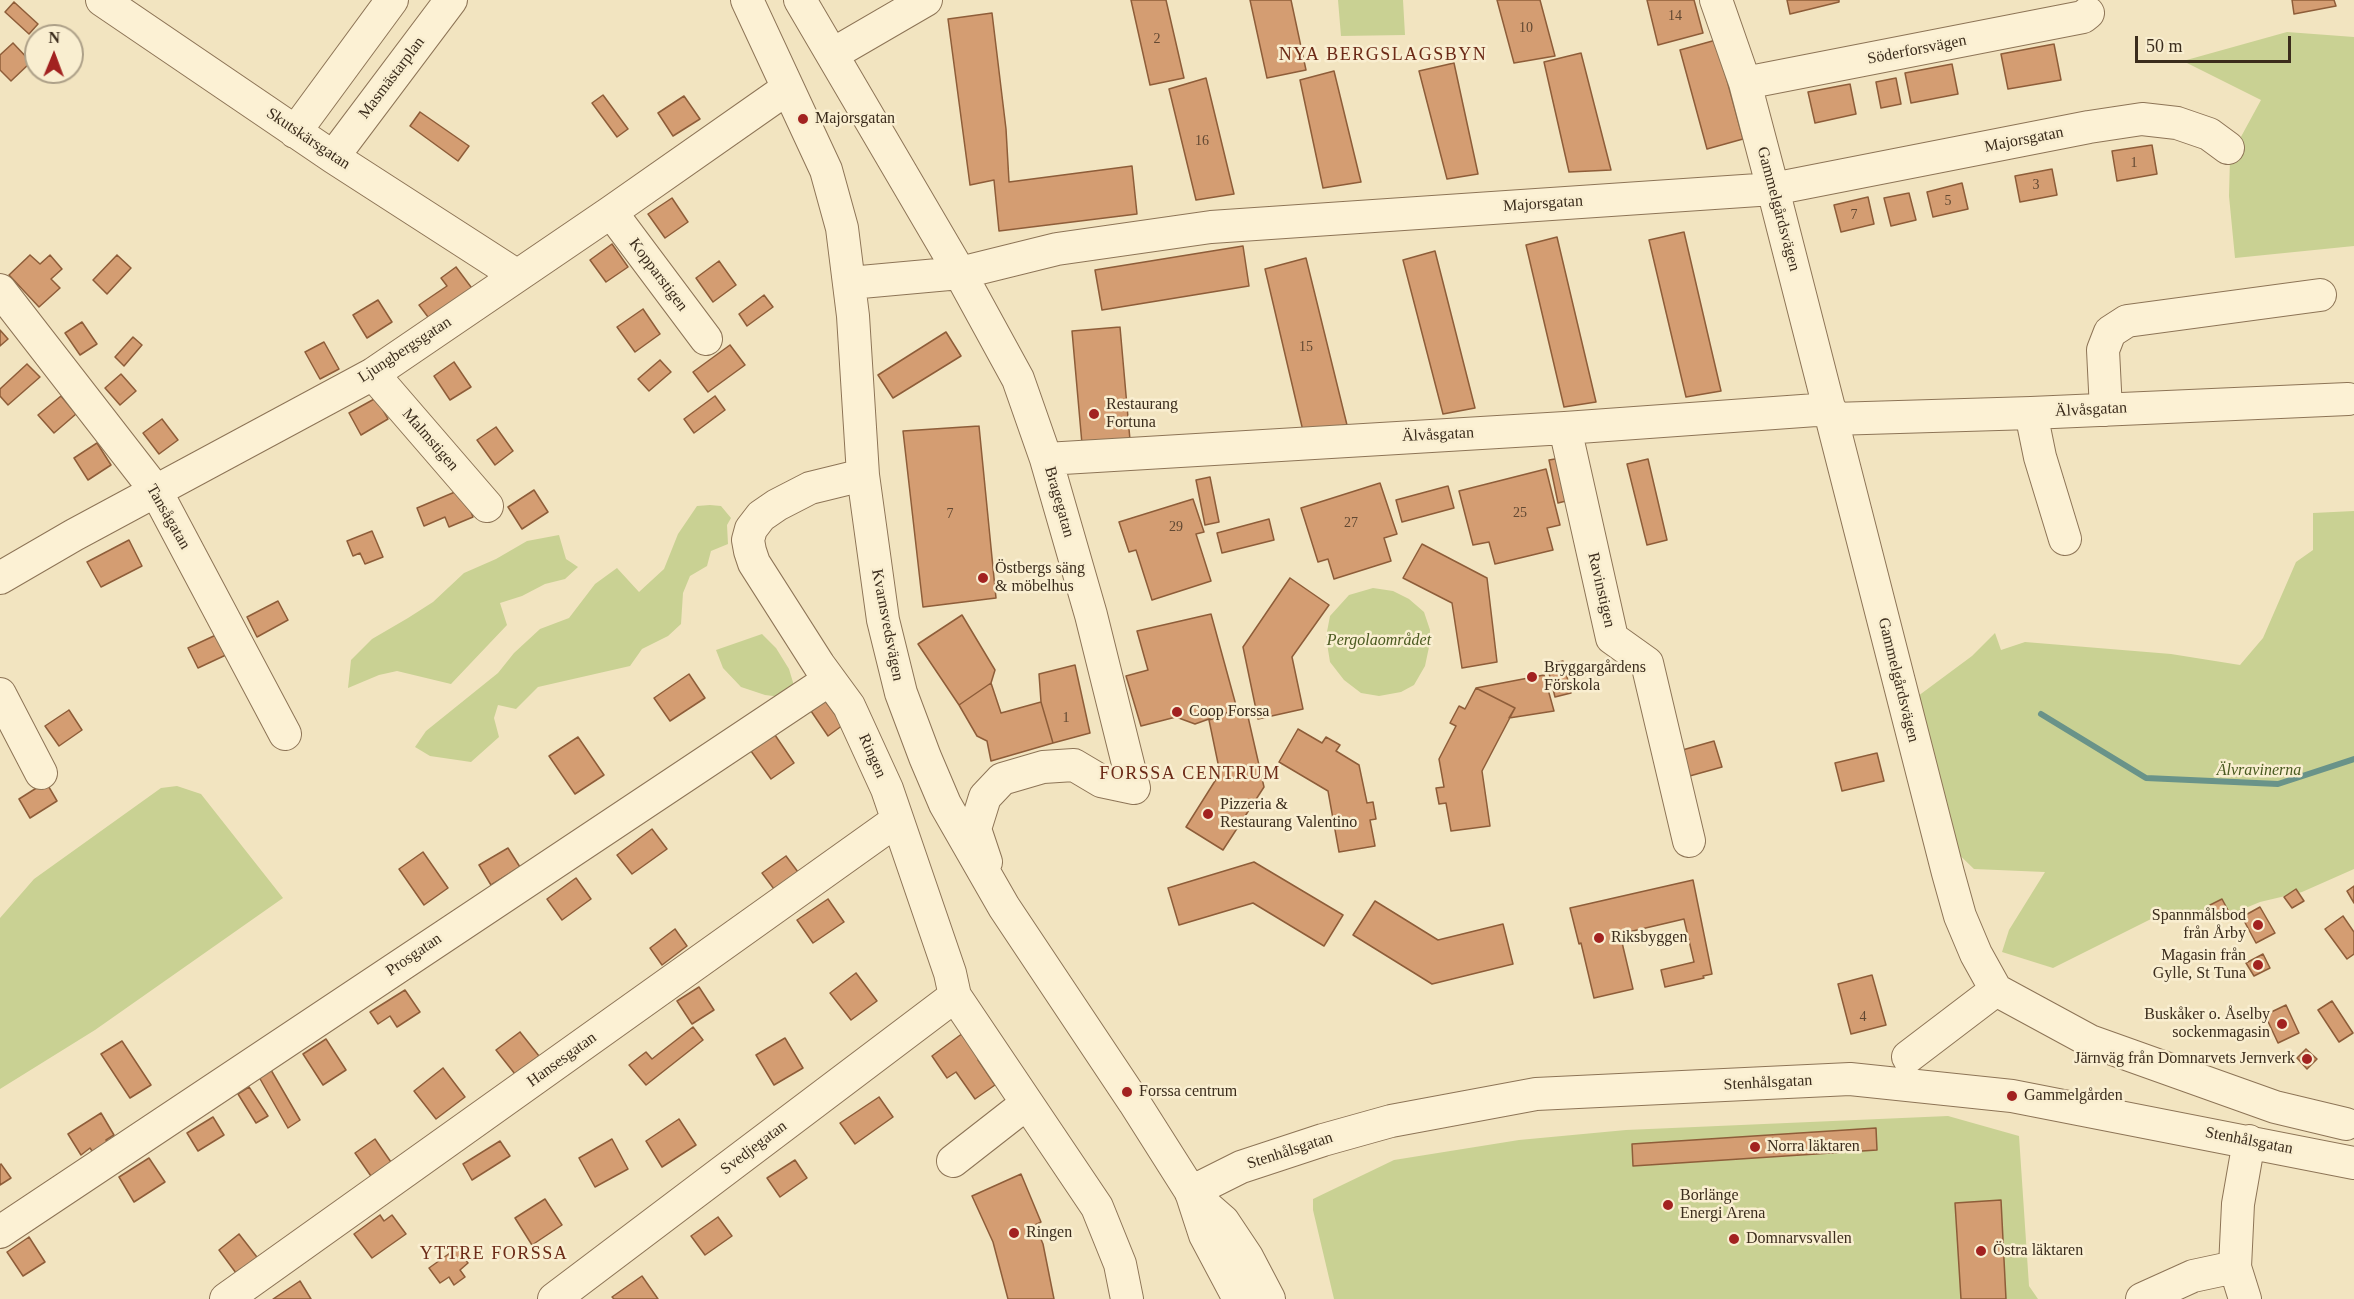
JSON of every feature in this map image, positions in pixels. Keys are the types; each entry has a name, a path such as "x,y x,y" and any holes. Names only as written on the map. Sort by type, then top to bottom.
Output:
{"street":[{"name":"Skutskärsgatan","path":"102,0 333,157 516,275"},
{"path":"296,132 392,0"},
{"name":"Masmästarplan","path":"333,157 452,0"},
{"name":"Kvarnsvedsvägen","path":"747,0 826,170 842,228 850,283 862,474 883,620 901,693 945,804 1004,908 1134,1102 1191,1192 1205,1235 1239,1299"},
{"name":"Bragegatan","path":"800,0 960,273 1018,380 1047,459 1091,615 1134,788 1101,781 1074,765 1044,767 1002,779 985,797 975,829 1004,908"},
{"path":"833,54 926,0"},
{"name":"Gammelgårdsvägen","path":"1716,0 1745,83 1951,884 1960,915 1976,954 1996,990"},
{"name":"Söderforsvägen","path":"1745,83 2083,18 2088,13"},
{"name":"Ljungbergsgatan","path":"0,578 373,374 788,88"},
{"name":"Majorsgatan","path":"850,283 960,273 1057,249 1210,227 1773,189 2142,119 2177,123 2209,134 2228,148"},
{"name":"Kopparstigen","path":"611,212 706,339"},
{"name":"Tansågatan","path":"0,290 156,491 285,734"},
{"path":"2106,410 2103,350 2110,332 2127,321 2320,295"},
{"name":"Malmstigen","path":"373,374 487,506"},
{"name":"Älvåsgatan","path":"1047,459 1831,414 2031,413 2348,399"},
{"path":"2031,413 2040,457 2065,539"},
{"name":"Ravinstigen","path":"1565,428 1612,638 1647,663 1689,842"},
{"name":"Ringen","path":"862,474 810,488 761,516 751,529 748,540 754,563 829,680 849,706 887,789 950,974 955,996 1097,1207 1120,1264 1127,1299"},
{"name":"Prosgatan","path":"0,1232 829,680"},
{"path":"0,694 41,773"},
{"name":"Hansesgatan","path":"226,1299 896,821"},
{"path":"1908,1057 1996,990 2090,1041 2275,1107 2346,1124"},
{"name":"Svedjegatan","path":"554,1299 955,996"},
{"name":"Stenhålsgatan","path":"1191,1192 1241,1167 1323,1140 1391,1121 1536,1094 1850,1079 2012,1096 2354,1163"},
{"path":"953,1161 1026,1104"},
{"path":"2245,1299 2235,1267 2238,1204 2249,1141"},
{"name":"Kvarnsvedsvägen","path":"1191,1192 1224,1221 1247,1257 1269,1299"},
{"path":"2142,1299 2193,1276 2235,1267"}],"green space":[{"path":"1338,0 1403,0 1405,35 1341,36"},
{"path":"2287,32 2354,37 2354,246 2235,258 2229,196 2230,157 2261,100 2183,61"},
{"path":"697,506 721,506 731,518 727,525 728,544 711,551 707,566 690,576 683,593 681,624 668,636 642,649 630,666 538,687 516,709 498,705 494,718 499,737 471,762 430,756 415,747 426,731 498,673 514,653 540,629 569,618 595,584 617,568 639,592 664,569 678,534"},
{"name":"Älvravinerna","path":"2354,511 2354,869 2302,892 2260,902 2231,914 2169,910 2053,968 2002,952 2009,930 2045,872 1974,869 1944,840 1914,699 1972,656 1995,633 2001,650 2025,642 2171,654 2240,665 2263,638 2296,562 2313,550 2313,513"},
{"path":"559,535 566,559 578,567 565,579 545,584 522,596 500,603 507,625 451,684 397,671 379,675 348,688 351,660 372,639 433,602 464,573 496,559 527,541"},
{"name":"Pergolaområdet","path":"1373,588 1393,591 1409,599 1424,612 1430,630 1425,666 1414,685 1401,692 1379,696 1361,693 1344,680 1330,662 1326,637 1330,616 1349,595"},
{"path":"762,634 776,648 789,669 795,689 789,698 765,695 741,687 723,668 716,650"},
{"path":"177,786 201,794 283,898 95,1030 0,1089 0,918 34,879 161,788"},
{"name":"Borlänge Energi Arena","path":"1948,1116 2019,1136 2029,1286 2038,1299 1334,1299 1313,1210 1313,1199 1394,1160 1519,1140 1626,1130"}],"building":[{"path":"1131,0 1166,0 1184,78 1150,85"},
{"path":"1250,0 1291,0 1306,70 1267,78"},
{"path":"1497,0 1540,0 1555,56 1514,63"},
{"path":"1647,0 1694,0 1703,33 1658,45"},
{"path":"1787,0 1839,0 1839,2 1790,14"},
{"path":"2292,0 2334,0 2336,6 2294,14"},
{"path":"14,2 38,24 24,24 24,29 5,12"},
{"path":"992,13 1006,129 1009,182 1132,166 1137,214 999,231 994,180 970,185 948,19"},
{"path":"1716,40 1743,139 1707,149 1680,50"},
{"path":"13,43 24,55 24,69 11,81 0,70 0,55"},
{"path":"2054,44 2061,80 2008,89 2001,54"},
{"path":"1581,53 1611,170 1569,172 1544,62"},
{"path":"1454,63 1478,174 1447,179 1419,71"},
{"path":"1952,64 1958,94 1911,103 1905,73"},
{"path":"1334,71 1361,182 1323,188 1300,80"},
{"path":"1206,78 1234,194 1196,200 1169,89"},
{"path":"1896,78 1901,104 1881,108 1876,82"},
{"path":"1850,84 1856,114 1815,123 1808,92"},
{"path":"603,95 628,129 617,137 592,103"},
{"path":"684,96 700,119 673,136 658,113"},
{"path":"420,112 469,146 458,161 410,126"},
{"path":"2152,145 2157,174 2117,181 2112,151"},
{"path":"2052,169 2057,195 2020,202 2015,176"},
{"path":"1962,183 1968,209 1933,217 1927,192"},
{"path":"1909,193 1916,220 1891,226 1884,198"},
{"path":"1868,197 1874,224 1841,232 1834,205"},
{"path":"672,198 688,222 665,238 648,214"},
{"path":"1684,232 1721,391 1686,397 1649,240"},
{"path":"1557,237 1596,402 1564,407 1526,245"},
{"path":"612,244 628,267 606,282 590,260"},
{"path":"1243,246 1249,286 1102,310 1095,270"},
{"path":"1435,251 1475,408 1443,414 1403,260"},
{"path":"30,255 40,264 50,255 62,269 51,279 60,288 39,307 9,275"},
{"path":"117,255 131,268 107,294 93,280"},
{"path":"1306,258 1347,425 1303,431 1265,269"},
{"path":"719,261 736,285 713,302 696,278"},
{"path":"456,267 474,291 431,321 419,305 447,286 441,278"},
{"path":"764,295 773,307 747,326 739,314"},
{"path":"378,300 392,322 367,338 353,315"},
{"path":"643,309 660,334 635,352 617,327"},
{"path":"82,322 97,344 80,355 65,333"},
{"path":"1120,327 1130,440 1082,444 1072,331"},
{"path":"0,330 8,339 0,346"},
{"path":"946,332 961,356 893,398 878,375"},
{"path":"133,337 142,345 124,366 115,357"},
{"path":"324,342 339,369 320,379 305,352"},
{"path":"730,345 745,365 708,392 693,372"},
{"path":"660,360 671,372 649,391 638,379"},
{"path":"454,362 471,387 450,400 434,376"},
{"path":"27,364 40,377 8,405 0,396 0,389"},
{"path":"121,374 136,391 120,405 105,388"},
{"path":"61,396 76,414 54,433 38,415"},
{"path":"715,396 725,410 694,433 684,419"},
{"path":"376,398 388,419 361,435 349,413"},
{"path":"162,419 178,440 159,454 143,433"},
{"path":"979,426 996,598 923,607 903,431"},
{"path":"496,427 513,451 495,465 477,440"},
{"path":"97,443 111,465 88,480 74,458"},
{"path":"1561,458 1570,500 1558,503 1549,460"},
{"path":"1648,459 1667,540 1647,545 1627,464"},
{"path":"1546,469 1560,525 1547,528 1553,550 1495,564 1489,542 1473,545 1459,491"},
{"path":"1210,477 1219,522 1205,525 1196,480"},
{"path":"1380,483 1397,534 1384,538 1391,561 1334,579 1328,559 1318,562 1301,508"},
{"path":"1448,486 1454,508 1402,522 1396,500"},
{"path":"462,489 473,517 449,527 445,517 424,526 417,508"},
{"path":"534,490 548,512 522,529 508,507"},
{"path":"1193,499 1204,532 1196,534 1211,581 1152,600 1136,550 1129,552 1119,522"},
{"path":"1269,519 1274,540 1222,553 1217,533"},
{"path":"372,531 383,557 365,564 360,553 353,556 347,541"},
{"path":"129,540 142,566 101,587 87,562"},
{"path":"1422,544 1487,578 1497,662 1462,668 1452,603 1403,578"},
{"path":"1290,578 1329,605 1292,657 1303,709 1258,719 1243,647"},
{"path":"278,601 288,620 257,637 247,617"},
{"path":"1211,614 1237,709 1195,724 1176,717 1141,726 1126,676 1148,670 1137,631"},
{"path":"962,615 995,670 991,683 959,705 918,644"},
{"path":"218,634 228,654 198,668 188,648"},
{"path":"1563,661 1571,693 1555,697 1547,665"},
{"path":"1075,665 1090,733 1053,743 1041,702 1039,674"},
{"path":"689,674 705,698 670,721 654,698"},
{"path":"1544,675 1554,711 1509,718 1515,708 1476,688"},
{"path":"991,683 1001,713 1041,702 1053,743 991,761 987,741 977,736 959,705"},
{"path":"1476,688 1515,708 1482,771 1490,826 1451,831 1446,803 1439,804 1436,788 1444,787 1439,759 1456,726 1450,723 1459,706 1465,709"},
{"path":"823,698 843,725 828,736 809,708"},
{"path":"1246,708 1264,787 1223,850 1186,827 1220,773 1209,720"},
{"path":"69,710 82,730 59,746 45,726"},
{"path":"1298,729 1322,743 1326,737 1340,745 1336,751 1359,765 1367,803 1373,802 1376,819 1370,820 1375,846 1339,852 1328,791 1279,762"},
{"path":"775,735 794,763 771,779 751,751"},
{"path":"578,737 604,775 575,794 549,756"},
{"path":"1714,741 1722,767 1686,777 1679,751"},
{"path":"1877,753 1884,781 1842,791 1835,763"},
{"path":"46,782 57,801 30,818 19,799"},
{"path":"652,829 667,849 632,874 617,855"},
{"path":"508,848 520,867 491,885 479,865"},
{"path":"423,852 448,888 424,905 399,869"},
{"path":"786,856 798,872 774,889 762,873"},
{"path":"1254,862 1343,915 1324,946 1253,903 1179,925 1168,888"},
{"path":"576,878 591,899 562,920 547,899"},
{"name":"Riksbyggen","path":"1693,880 1712,974 1665,987 1661,970 1694,962 1684,919 1620,934 1633,989 1594,998 1570,908"},
{"path":"2354,886 2354,903 2347,891"},
{"path":"2296,889 2304,901 2292,908 2284,897"},
{"path":"828,899 844,922 813,943 797,920"},
{"path":"2222,899 2230,914 2218,921 2210,905"},
{"path":"1375,901 1438,940 1503,924 1513,964 1432,984 1353,935"},
{"name":"Spannmålsbod från Årby","path":"2260,907 2275,933 2256,943 2242,917"},
{"path":"2343,916 2354,932 2354,954 2347,959 2325,929"},
{"path":"675,929 687,946 662,965 650,948"},
{"name":"Magasin från Gylle, St Tuna","path":"2263,954 2270,968 2254,976 2246,963"},
{"path":"856,973 877,1001 851,1020 830,993"},
{"path":"1872,975 1886,1025 1851,1034 1838,984"},
{"path":"699,987 714,1010 692,1024 677,1001"},
{"path":"405,990 420,1012 397,1027 390,1016 378,1024 370,1012"},
{"path":"2332,1001 2353,1033 2339,1042 2318,1010"},
{"name":"Buskåker o. Åselby sockenmagasin","path":"2286,1005 2299,1033 2278,1043 2265,1015"},
{"path":"693,1027 703,1040 646,1085 629,1065 646,1052 652,1059"},
{"path":"520,1032 539,1056 515,1074 496,1050"},
{"path":"963,1033 981,1057 978,1060 995,1085 975,1099 956,1072 947,1078 932,1056"},
{"path":"785,1038 803,1068 774,1085 756,1055"},
{"path":"326,1039 346,1070 323,1085 303,1054"},
{"path":"122,1041 151,1085 130,1098 101,1054"},
{"name":"Järnväg från Domnarvets Jernverk","path":"2306,1049 2317,1059 2307,1069 2297,1058"},
{"path":"443,1068 465,1097 436,1119 414,1091"},
{"path":"271,1070 300,1120 288,1128 259,1077"},
{"path":"249,1087 268,1116 256,1123 238,1094"},
{"path":"879,1097 893,1117 855,1144 840,1123"},
{"path":"101,1113 114,1135 106,1140 109,1145 94,1154 90,1148 81,1155 68,1134"},
{"path":"213,1117 224,1135 198,1151 187,1133"},
{"path":"679,1119 696,1145 662,1167 646,1141"},
{"name":"Norra läktaren","path":"1876,1128 1877,1150 1633,1166 1632,1144"},
{"path":"375,1139 393,1165 373,1179 355,1153"},
{"path":"612,1139 628,1169 595,1187 579,1158"},
{"path":"500,1141 510,1156 472,1180 463,1164"},
{"path":"149,1158 165,1182 134,1202 119,1177"},
{"path":"795,1160 807,1178 780,1197 767,1178"},
{"path":"0,1165 11,1178 0,1185"},
{"name":"Ringen","path":"1021,1174 1041,1222 1035,1225 1043,1244 1054,1299 1008,1299 993,1242 972,1196"},
{"path":"545,1199 562,1225 532,1245 515,1218"},
{"name":"Östra läktaren","path":"2001,1200 2006,1299 1961,1299 1955,1203"},
{"path":"380,1215 384,1221 392,1215 406,1234 372,1258 354,1234"},
{"path":"718,1217 732,1236 705,1255 691,1236"},
{"path":"239,1234 260,1261 239,1277 219,1250"},
{"path":"29,1237 45,1262 23,1276 7,1252"},
{"path":"457,1248 468,1263 460,1270 465,1277 454,1285 449,1277 440,1283 429,1268"},
{"path":"642,1276 658,1299 614,1299 612,1297"},
{"path":"300,1281 311,1299 273,1299"}],"waterway":[{"path":"2041,714 2146,778 2278,784 2354,759"}],"place":[{"name":"Majorsgatan","path":"803,119"},
{"name":"Restaurang Fortuna","path":"1094,414"},
{"name":"Östbergs säng & möbelhus","path":"983,578"},
{"name":"Bryggargårdens Förskola","path":"1532,677"},
{"name":"Coop Forssa","path":"1177,712"},
{"name":"Pizzeria & Restaurang Valentino","path":"1208,814"},
{"name":"Spannmålsbod från Årby","path":"2258,925"},
{"name":"Riksbyggen","path":"1599,938"},
{"name":"Magasin från Gylle, St Tuna","path":"2258,965"},
{"name":"Buskåker o. Åselby sockenmagasin","path":"2282,1024"},
{"name":"Järnväg från Domnarvets Jernverk","path":"2307,1059"},
{"name":"Forssa centrum","path":"1127,1092"},
{"name":"Gammelgården","path":"2012,1096"},
{"name":"Norra läktaren","path":"1755,1147"},
{"name":"Borlänge Energi Arena","path":"1668,1205"},
{"name":"Ringen","path":"1014,1233"},
{"name":"Domnarvsvallen","path":"1734,1239"},
{"name":"Östra läktaren","path":"1981,1251"}],"district":[{"name":"NYA BERGSLAGSBYN","path":"1383,55"},
{"name":"FORSSA CENTRUM","path":"1190,774"},
{"name":"YTTRE FORSSA","path":"494,1254"}]}
